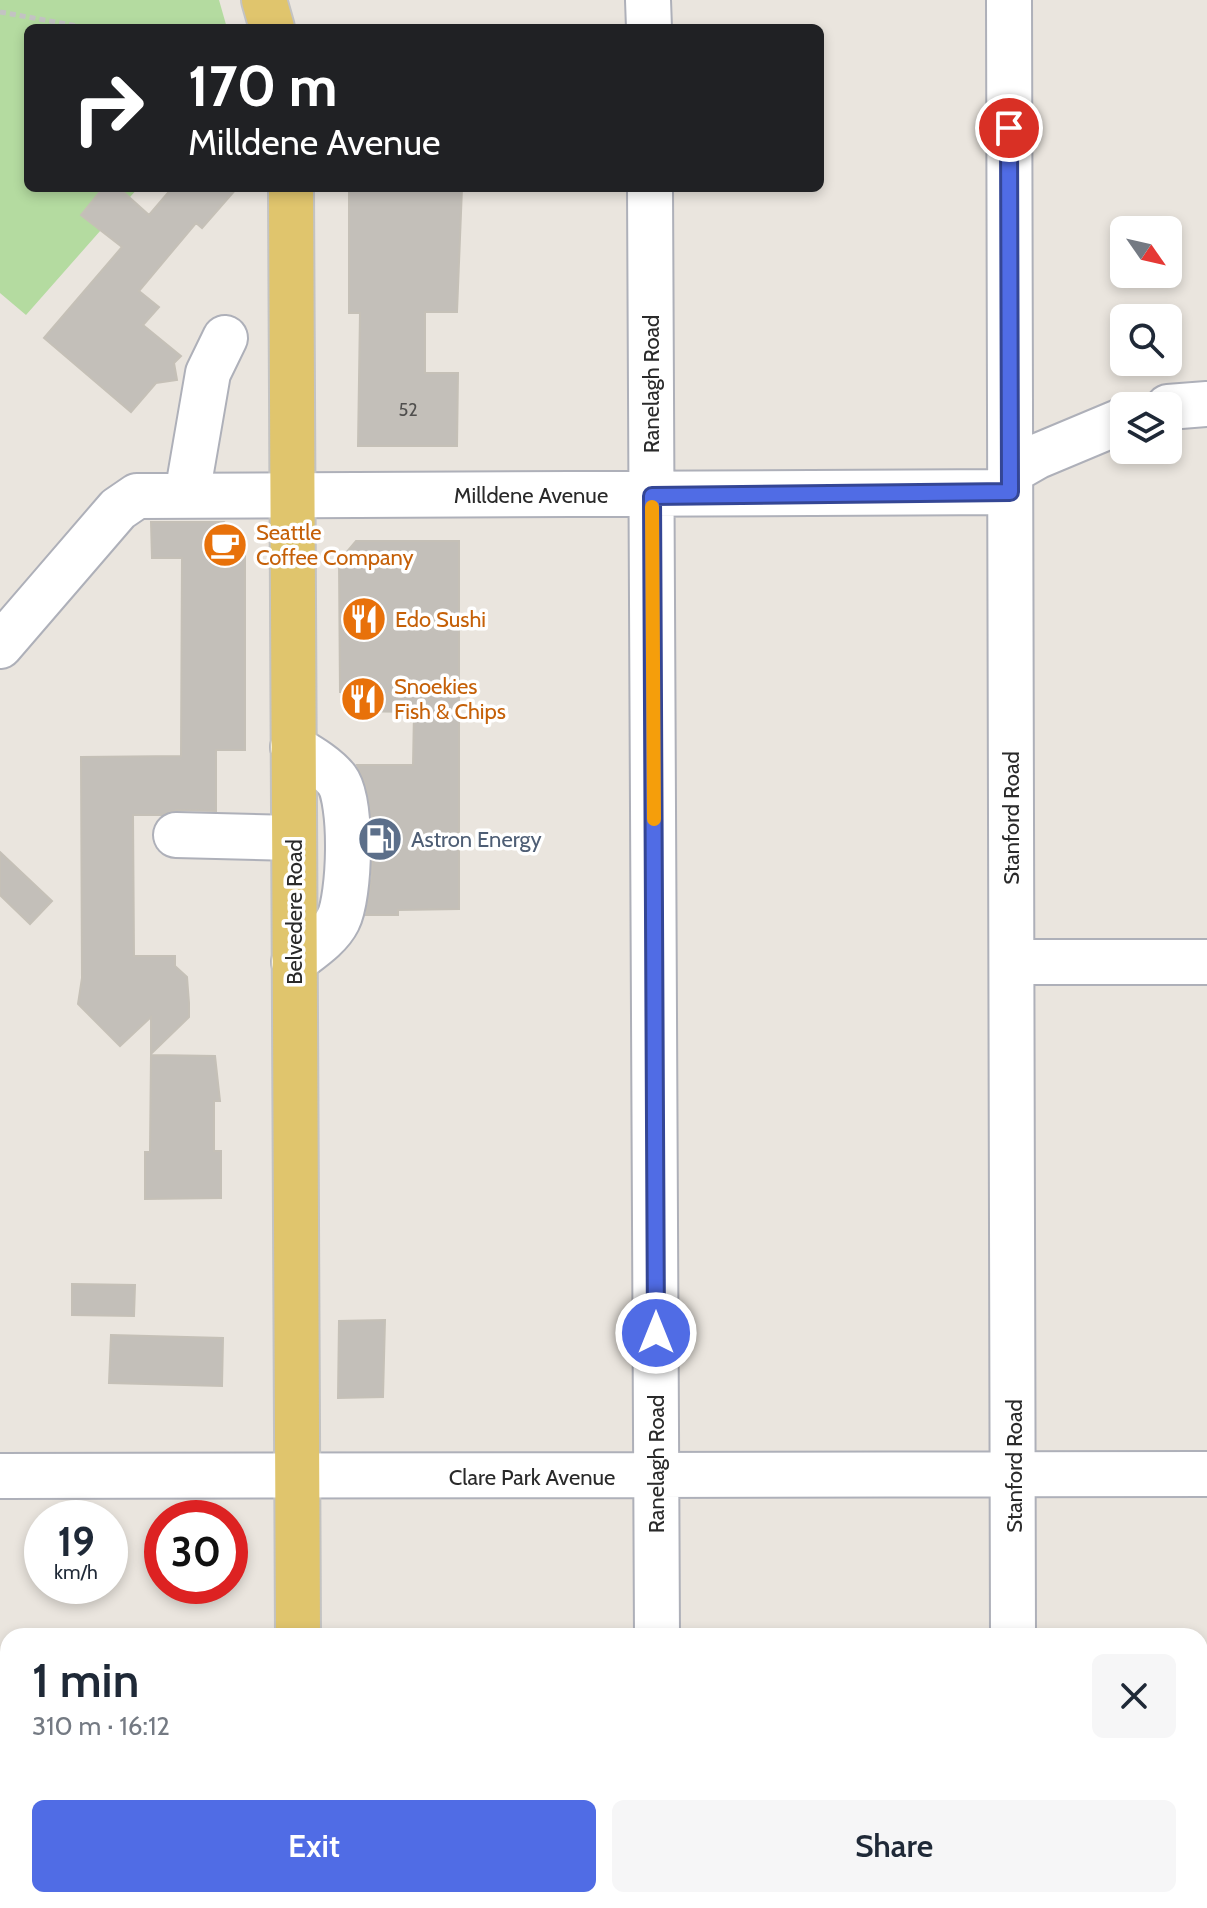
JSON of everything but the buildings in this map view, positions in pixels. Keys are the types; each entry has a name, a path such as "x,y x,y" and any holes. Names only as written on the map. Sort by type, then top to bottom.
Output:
{"main road":[{"path":"264,0 271,24"},
{"name":"Belvedere Road","path":"291,192 298,1628"}],"street":[{"path":"648,0 649,24"},
{"name":"Stanford Road","path":"1009,0 1013,1628"},
{"name":"Ranelagh Road","path":"650,192 657,1628"},
{"path":"187,495 208,373 225,338"},
{"path":"1182,406 1207,404"},
{"name":"Milldene Avenue","path":"0,646 128,500 152,494 652,496 1010,482 1038,456 1110,426"},
{"path":"293,747 331,774 343,790 346,850 346,895 340,916 319,942 294,962"},
{"path":"176,835 293,838"},
{"path":"1012,962 1207,962"},
{"name":"Clare Park Avenue","path":"0,1476 1207,1474"}],"path":[{"path":"0,12 67,24"}],"green space":[{"path":"0,0 219,0 226,24 24,24 24,192 134,192 26,315 0,293"}],"slow traffic":[{"path":"652,507 654,819"}],"place":[{"name":"Seattle Coffee Company","path":"225,545"},
{"name":"Edo Sushi","path":"364,619"},
{"name":"Snoekies Fish & Chips","path":"363,699"},
{"name":"Astron Energy","path":"380,839"}],"route":[{"path":"656,1333 652,496 1010,492 1009,128"}]}
